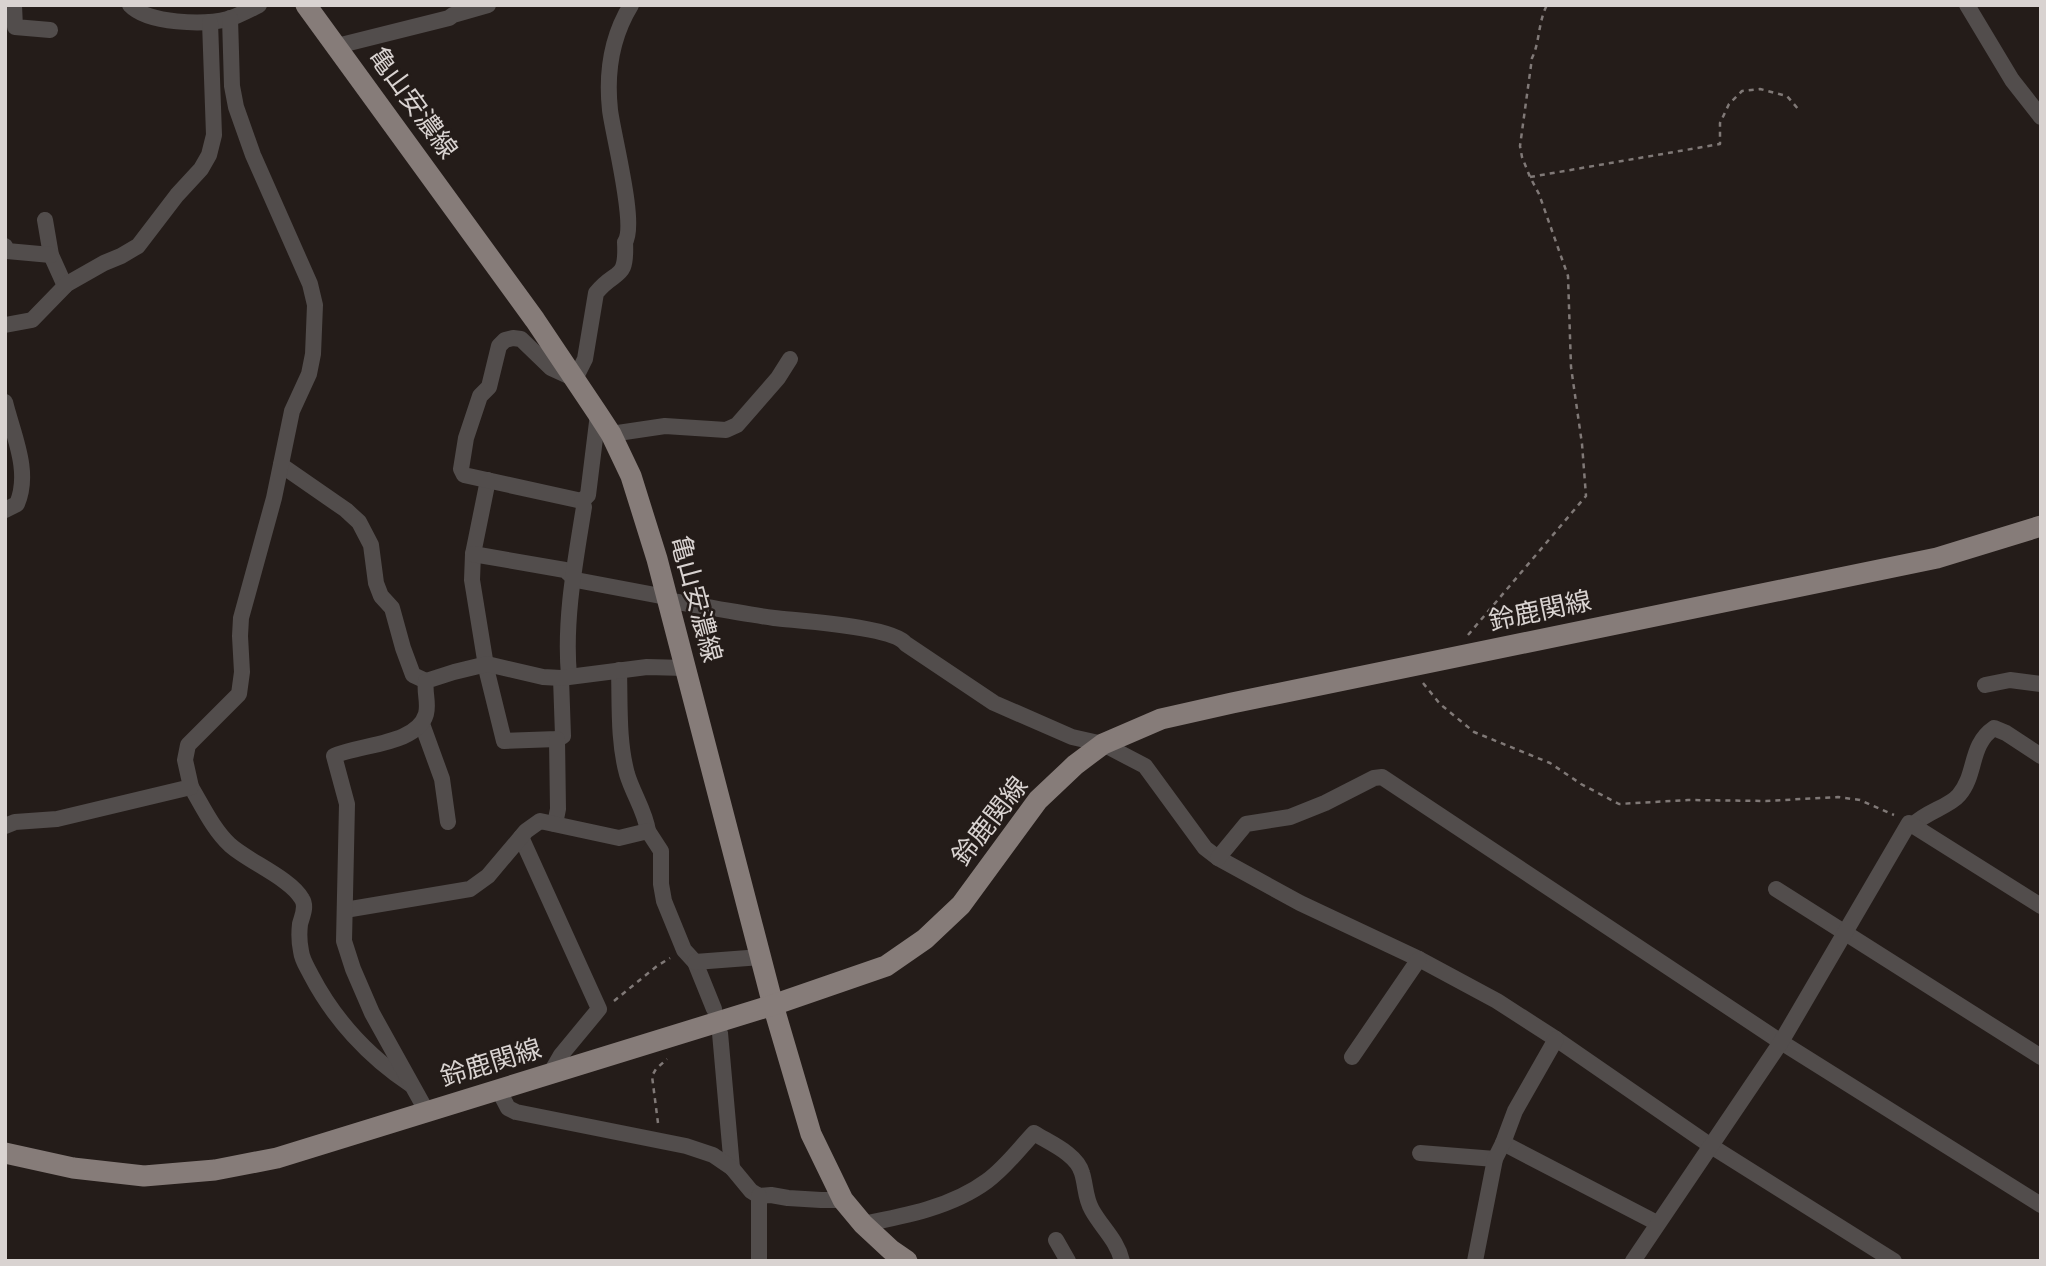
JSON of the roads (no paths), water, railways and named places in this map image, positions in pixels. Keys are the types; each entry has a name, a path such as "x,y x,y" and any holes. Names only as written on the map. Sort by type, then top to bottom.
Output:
{"main road":[{"name":"亀山安濃線","path":"306,5 535,320 611,434 631,476 640,503 811,1134 843,1200 863,1224 907,1261"},
{"name":"鈴鹿関線","path":"5,1153 73,1168 144,1175 215,1170 289,1155 774,1005 886,966 925,939 961,905 1038,800 1075,765 1104,744 1161,719 1232,702 1937,558 2041,526"}],"street":[{"path":"14,5 16,27 50,30"},
{"path":"130,5 145,15 169,20 210,22 230,18 259,5"},
{"path":"337,46 449,18 488,5"},
{"path":"582,501 464,475 461,469 466,438 480,396 489,387 499,346 505,340 521,339 551,368 575,379 585,359 596,293 620,272 626,261 626,200 610,108 609,76 614,44 623,18 631,5"},
{"path":"1968,5 2012,80 2041,117"},
{"path":"230,18 232,86 236,107 253,155 310,284 315,305 313,354 305,385 295,401 257,564 241,618 242,672 239,694 188,745 185,760 191,788 216,829 230,844 302,897 302,959 328,1006 372,1055 413,1086"},
{"path":"5,326 32,320 65,286 138,246 177,195 201,169 209,155 214,135 210,22"},
{"path":"45,220 51,255 65,286"},
{"path":"5,246 7,251 51,255"},
{"path":"611,434 665,426 726,430 737,425 778,378 790,359"},
{"path":"5,402 17,438 23,486 17,504 5,510"},
{"path":"582,501 588,495 598,414"},
{"path":"281,465 359,522 371,545 376,583 381,596 392,608 413,675 426,681 487,664 536,676 565,677 647,667 685,668"},
{"path":"488,480 473,554 472,580 504,741 557,739 563,736 572,577 584,508 582,501"},
{"path":"473,554 565,570 576,580 666,598 775,618 834,624 902,639 994,703 1072,737 1104,744 1145,766 1205,848 1218,858 1300,903 1419,959 1497,1001 1711,1146 1894,1261"},
{"path":"619,670 621,739 627,775 648,831 661,851 664,901 714,1009"},
{"path":"1985,685 2010,680 2041,684"},
{"path":"426,681 427,710 422,724 397,739 346,750 334,756 347,804 344,941 372,1013 427,1112"},
{"path":"422,724 442,779 448,822"},
{"path":"1633,1261 1781,1042 1911,824 1959,795 1970,773 1979,742 1994,728 2041,755"},
{"path":"555,824 558,809 557,739"},
{"path":"1218,858 1246,824 1290,817 1374,778 1382,777 1781,1042 2041,1205"},
{"path":"5,826 15,822 57,820 191,788"},
{"path":"345,910 470,890 488,876 521,837 540,821 619,838 648,831"},
{"path":"1911,824 2041,906"},
{"path":"521,837 599,1009 561,1055 550,1074"},
{"path":"1776,889 2041,1057"},
{"path":"690,956 761,957"},
{"path":"1352,1057 1419,959"},
{"path":"720,1033 732,1168"},
{"path":"1475,1261 1495,1159 1515,1111 1556,1039"},
{"path":"498,1089 508,1108 516,1112 661,1140 713,1155 732,1168 751,1191 759,1196 843,1200"},
{"path":"863,1224 912,1214 973,1190 990,1179 1034,1133 1065,1152 1081,1167 1092,1210 1117,1245 1122,1261"},
{"path":"1503,1143 1657,1223"},
{"path":"1420,1153 1495,1159"},
{"path":"759,1196 759,1261"},
{"path":"1056,1240 1068,1261"}]}
